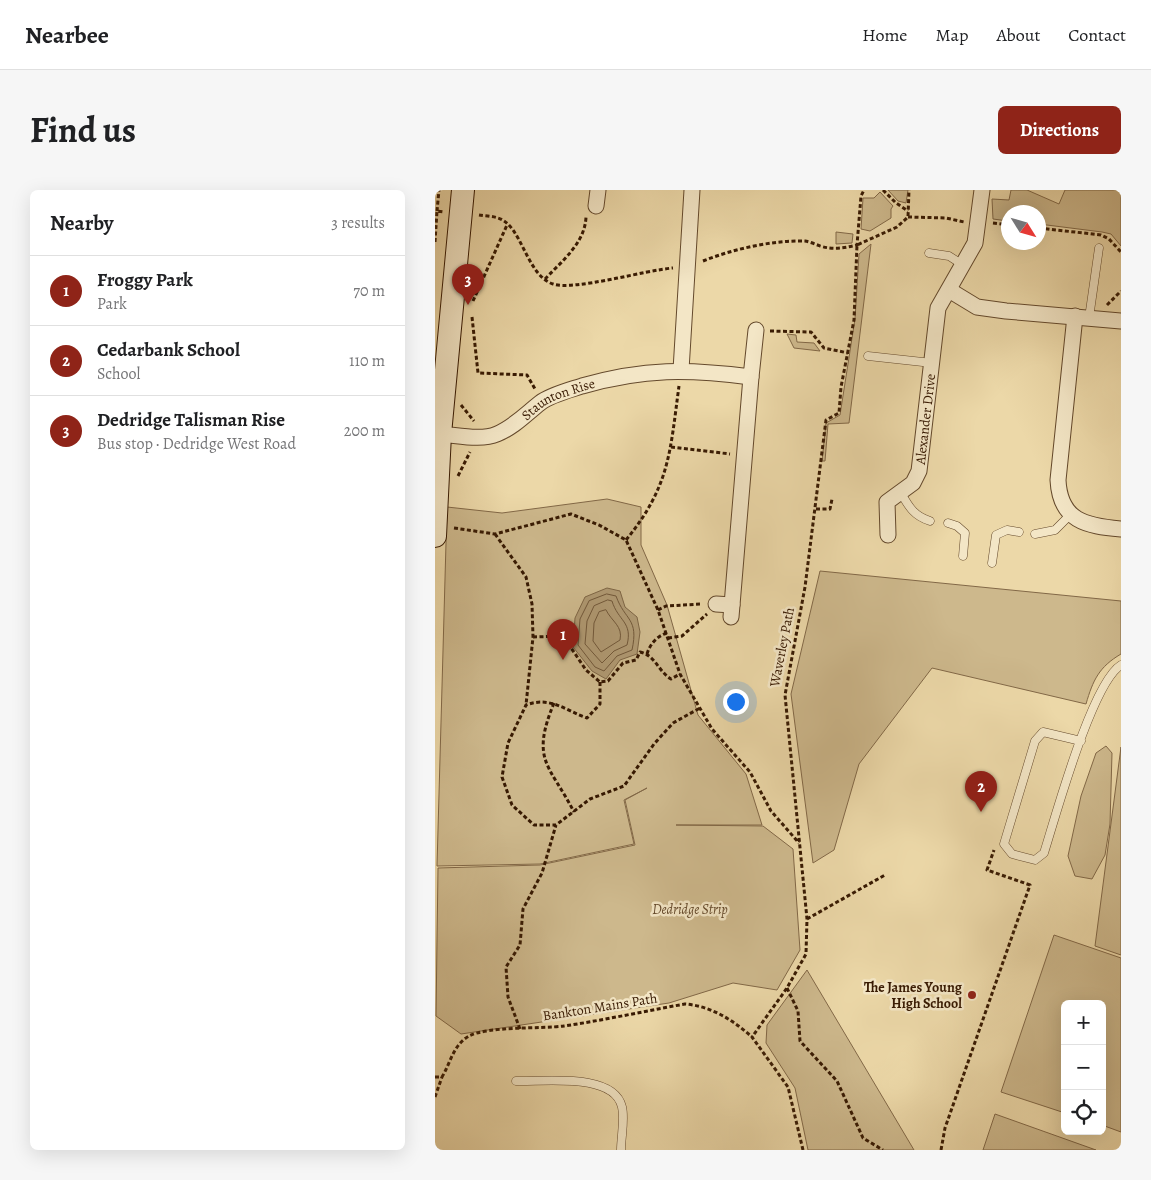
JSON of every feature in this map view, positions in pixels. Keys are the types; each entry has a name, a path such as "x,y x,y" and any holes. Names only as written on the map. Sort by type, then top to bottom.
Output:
{"street":[{"path":"445,528 440,434 463,190"},
{"path":"596,206 598,190"},
{"path":"681,370 692,190"},
{"name":"Alexander Drive","path":"888,535 887,502 913,483 919,471 938,308 975,243 982,190"},
{"path":"949,290 977,306 1006,311 1121,321"},
{"path":"1082,317 1058,480 1059,495 1069,515 1096,527 1121,529"},
{"path":"716,604 731,611 756,330"},
{"name":"Staunton Rise","path":"440,434 475,437 496,435 516,424 541,402 582,386 653,371 681,370 751,377"}],"lane":[{"path":"1082,317 1099,248"},
{"path":"929,253 949,256 963,265"},
{"path":"868,356 932,363"},
{"path":"901,493 911,512 921,519 929,521"},
{"path":"1035,534 1055,530 1069,515"},
{"path":"948,524 957,526 965,534 963,556"},
{"path":"992,563 997,535 1007,530 1019,532"},
{"path":"1081,742 1043,732 1035,741 1004,844 1012,854 1035,860 1044,853 1081,742 1087,720 1107,682 1121,664"},
{"path":"516,1081 595,1082 613,1091 622,1107 621,1150"}],"path":[{"path":"435,242 439,190"},
{"name":"Waverley Path","path":"752,1037 787,988 806,954 807,919 785,695 805,587 826,420 839,413 854,320 857,245 861,196 864,190"},
{"path":"883,190 896,203 909,211"},
{"path":"476,215 499,218 508,224 535,269 545,279 553,284 576,284 656,269 686,267 712,257 783,242 807,242 825,247 842,248 857,245 897,227 908,217 909,190"},
{"path":"545,279 576,246 585,231 587,208 596,206"},
{"path":"437,211 449,212"},
{"path":"908,217 1001,224"},
{"path":"469,325 473,302 478,288 508,224"},
{"path":"1046,229 1101,234 1121,252"},
{"path":"471,317 478,373 527,375 541,402"},
{"path":"756,330 811,332 824,348 848,353"},
{"path":"626,540 644,518 659,490 671,447 681,370"},
{"path":"458,484 458,475 473,447 478,426 461,404"},
{"path":"671,447 745,456"},
{"path":"816,509 830,509 832,499"},
{"path":"445,528 495,534 571,514 599,525 626,540 658,610 680,674 699,708 712,729 750,772 771,811 800,844"},
{"path":"495,534 526,577 531,604 533,636 526,705 508,743 502,777 512,805 534,824 556,825"},
{"path":"658,610 666,606 716,604"},
{"path":"669,638 682,636 691,630 698,620 716,604"},
{"path":"647,654 649,647 659,635 667,633"},
{"path":"533,636 563,636 586,670 600,682 608,681 623,663 636,660 640,652 647,654 657,663 663,674 671,679 680,674"},
{"path":"526,705 540,700 554,703 587,718 600,704 600,682"},
{"path":"554,703 545,735 544,759 547,768 574,812"},
{"path":"519,1029 508,997 506,967 520,945 523,909 541,873 556,825 590,799 624,786 653,744 673,723 699,708"},
{"path":"941,1150 945,1128 1030,885 987,870 995,846 1004,844"},
{"path":"807,919 885,875"},
{"path":"787,988 798,1011 800,1041 837,1081 863,1138 883,1150"},
{"name":"Bankton Mains Path","path":"435,1097 442,1077 450,1065 453,1051 471,1036 519,1029 562,1026 685,1004 699,1005 712,1011 732,1021 752,1037"},
{"path":"752,1037 788,1087 803,1150"},
{"path":"435,1077 442,1077"}],"green space":[{"path":"888,190 908,190 906,203 898,201"},
{"path":"1011,190 1027,190 1059,204 1065,190 1121,190 1121,246 1111,234 1046,225 1046,205 1001,205 1001,220 993,219 992,199 1009,200"},
{"path":"880,192 893,206 891,218 870,231 861,229 863,198 874,198"},
{"path":"836,232 853,234 852,243 836,244"},
{"path":"871,244 849,423 828,424 825,461 822,461 826,423 840,415 855,319 859,254"},
{"path":"787,334 796,335 797,342 814,343 820,351 794,348"},
{"name":"Dedridge Strip","path":"607,499 641,507 641,545 667,605 698,715 746,774 762,825 676,825 763,826 793,849 800,950 777,990 733,983 669,1003 461,1034 436,1016 438,868 540,865 635,845 625,800 647,788 624,800 634,844 540,864 437,866 447,507 502,513"},
{"path":"820,571 1121,601 1121,654 1102,669 1091,688 1086,704 932,668 859,764 834,850 813,863 791,694"},
{"path":"1106,746 1112,753 1110,824 1105,855 1092,879 1075,876 1068,856 1081,796 1096,753"},
{"path":"1121,747 1121,955 1095,946"},
{"path":"1054,935 1121,958 1121,1132 1106,1126 1106,1000 1061,1000 1061,1112 1001,1092"},
{"path":"807,970 914,1150 808,1150 795,1088 766,1043 767,1025"},
{"path":"995,1114 1096,1150 983,1150"}],"water":[{"path":"607,588 620,591 625,607 637,617 640,632 637,654 620,660 606,679 592,671 573,647 575,618 585,597"}],"place":[{"name":"Dedridge Talisman Rise","path":"468,305"},
{"name":"Froggy Park","path":"563,660"},
{"name":"Cedarbank School","path":"981,812"},
{"name":"The James Young High School","path":"972,995"}]}
